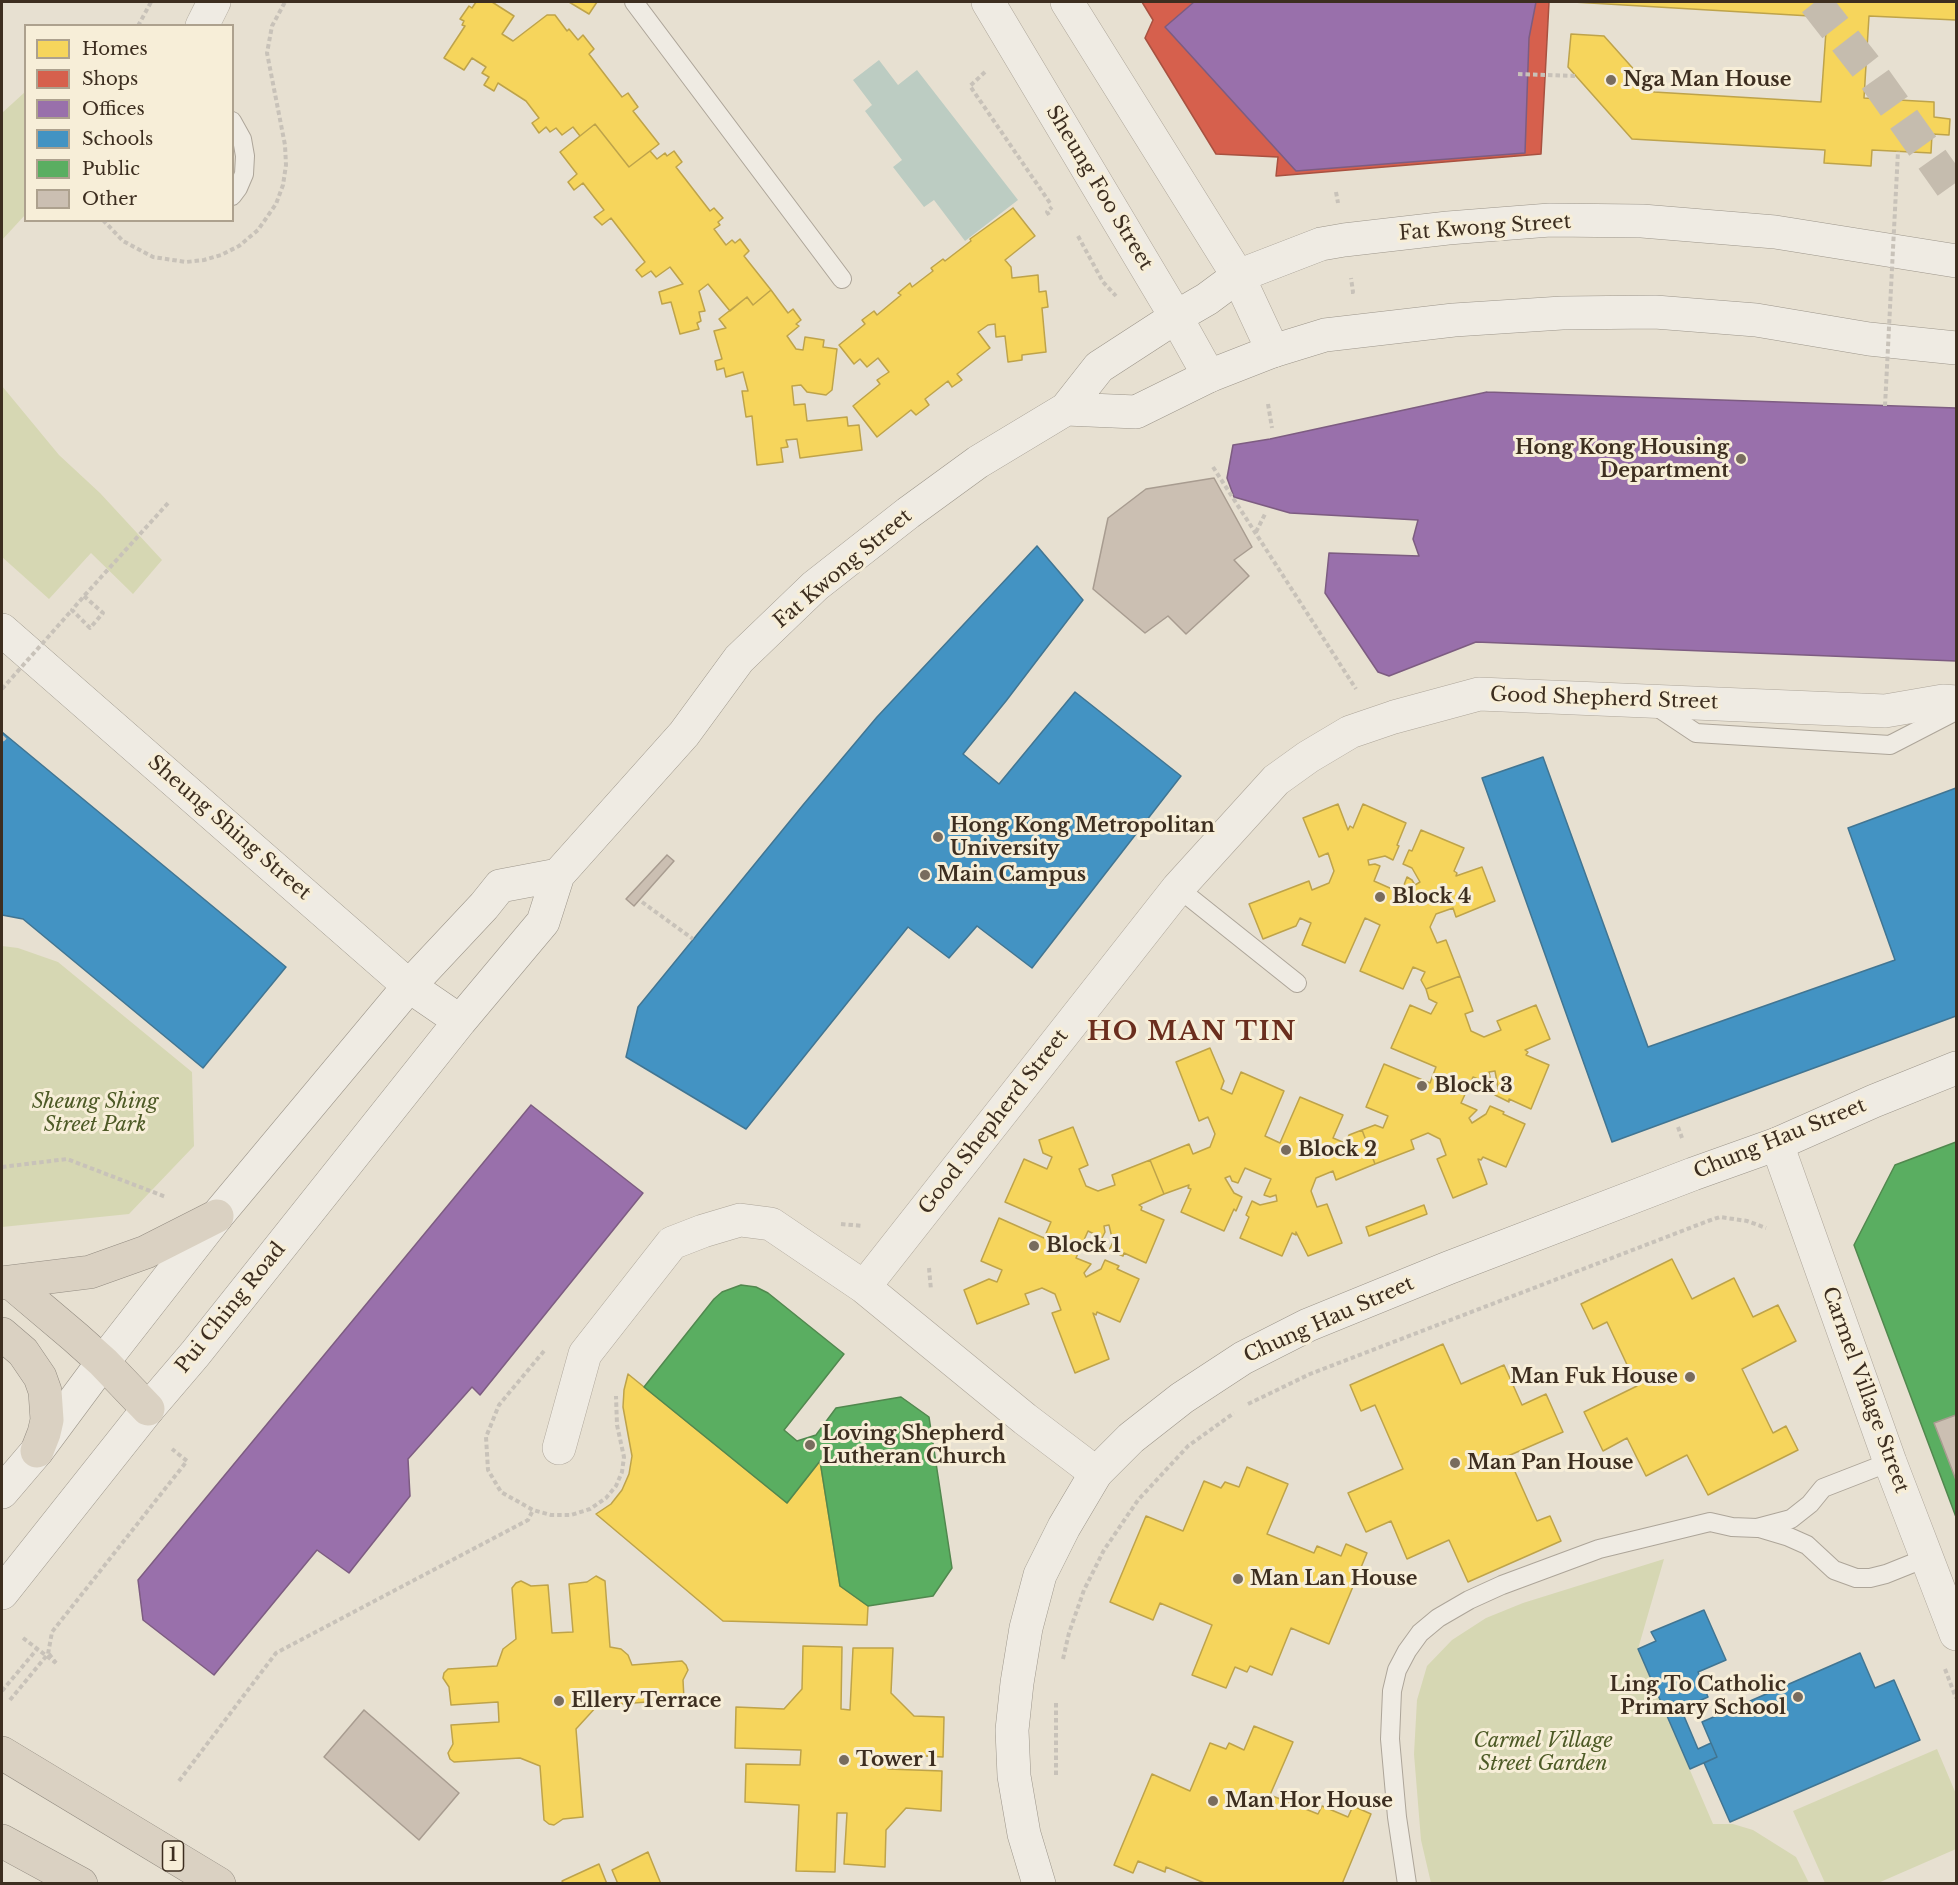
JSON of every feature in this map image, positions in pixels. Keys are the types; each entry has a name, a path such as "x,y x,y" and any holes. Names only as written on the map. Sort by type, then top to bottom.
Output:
{"highway":[{"path":"6,1282 90,1272 146,1252 217,1216"},
{"path":"6,1282 103,1362 148,1409"},
{"path":"2,1334 23,1352 40,1377 45,1391 46,1420 37,1450"},
{"name":"1","path":"2,1753 219,1884"},
{"path":"2,1841 81,1884"}],"street":[{"path":"203,24 214,2"},
{"name":"Sheung Foo Street","path":"988,2 1209,376"},
{"path":"1067,2 1238,276 1273,351"},
{"name":"Fat Kwong Street","path":"460,1021 543,922 558,875 684,734 739,659 815,586 978,462 1066,409 1099,367 1207,299 1238,276 1321,244 1448,228 1550,220 1642,221 1775,232 1956,261"},
{"path":"1066,409 1136,412 1209,376 1273,351 1325,335 1454,320 1655,312 1756,320 1869,339 1956,348"},
{"name":"Sheung Shing Street","path":"2,630 409,986 460,1021"},
{"name":"Good Shepherd Street","path":"864,1287 1178,888 1276,780 1308,756 1350,732 1394,717 1479,694 1885,711 1943,701 1956,702"},
{"path":"2,1492 37,1450 217,1216 409,986 500,886 558,875"},
{"name":"Pui Ching Road","path":"2,1593 460,1021"},
{"name":"Chung Hau Street","path":"1039,1884 1024,1834 1014,1776 1012,1730 1026,1628 1040,1575 1064,1527 1096,1473 1131,1438 1182,1398 1243,1358 1308,1325 1448,1268 1777,1144 1956,1068"},
{"name":"Carmel Village Street","path":"1777,1144 1890,1462 1956,1634"},
{"path":"559,1448 585,1354 672,1243 740,1220 771,1224 864,1287 1025,1419 1096,1473"}],"lane":[{"path":"634,2 842,279"},
{"path":"234,125 242,139 245,156 244,174 234,193"},
{"path":"1648,701 1696,733 1890,745 1956,711"},
{"path":"1178,888 1297,982"},
{"path":"1757,1528 1791,1520 1810,1504 1823,1488 1890,1462"},
{"path":"1407,1884 1397,1817 1390,1739 1392,1691 1397,1670 1407,1651 1420,1634 1438,1618 1469,1600 1547,1567 1599,1549 1710,1522 1732,1527 1757,1528 1789,1537 1807,1545 1834,1570 1856,1578 1870,1578 1886,1574 1926,1558"}],"path":[{"path":"139,24 150,2"},
{"path":"985,72 970,86 1051,205 1047,212 1049,215"},
{"path":"1518,74 1575,76"},
{"path":"1885,406 1898,151"},
{"path":"1336,192 1353,292 1342,294"},
{"path":"1078,236 1103,282 1119,300"},
{"path":"1268,404 1272,428"},
{"path":"1213,467 1360,696"},
{"path":"2,689 168,502"},
{"path":"1256,533 1266,512"},
{"path":"72,610 90,628 104,613 84,596"},
{"path":"642,902 693,939"},
{"path":"2,1167 67,1159 166,1197"},
{"path":"1247,1404 1310,1374 1720,1217 1747,1221 1771,1230"},
{"path":"837,1223 863,1227 874,1222"},
{"path":"929,1266 930,1287 935,1298"},
{"path":"544,1351 499,1405 486,1437 488,1470 501,1492 533,1510 551,1515 571,1515 590,1509 606,1498 616,1486 622,1472 624,1457 616,1416 616,1388"},
{"path":"1062,1663 1069,1633 1084,1590 1104,1550 1138,1500 1188,1446 1237,1411"},
{"path":"10,1700 48,1654 52,1632 187,1461 172,1449"},
{"path":"178,1780 276,1653 528,1520 533,1510"},
{"path":"23,1638 56,1663 48,1654"},
{"path":"2,1691 38,1648"},
{"path":"1944,1665 1956,1698"},
{"path":"1056,1778 1057,1695"}],"green space":[{"path":"24,93 24,216 2,240 2,113"},
{"path":"2,386 59,455 100,493 162,560 133,594 91,553 49,599 2,557"},
{"name":"Sheung Shing Street Park","path":"2,946 18,948 58,962 192,1072 194,1146 129,1214 2,1227"},
{"name":"Carmel Village Street Garden","path":"1664,1559 1638,1649 1713,1824 1733,1824 1753,1830 1796,1857 1809,1883 1431,1883 1421,1840 1414,1754 1417,1700 1427,1666 1452,1640 1486,1618 1523,1603"},
{"path":"1937,1749 1956,1794 1956,1849 1878,1883 1825,1883 1793,1811"}],"shaded area":[{"path":"879,60 898,85 917,70 1018,200 965,241 934,200 924,207 893,167 902,160 865,111 872,105 853,80"}],"building: Homes":[{"path":"476,2 492,2 514,16 502,34 513,41 547,15 555,15 567,31 569,29 578,40 583,35 594,49 589,54 622,97 628,93 638,107 633,111 659,144 629,167 595,124 580,136 573,127 562,135 556,128 550,132 546,127 539,133 532,123 539,118 526,101 498,83 494,91 484,85 489,77 482,73 486,67 472,58 464,70 444,58 465,26 462,25 464,21 460,19 469,6 472,8"},
{"path":"569,2 597,2 589,14"},
{"name":"Nga Man House","path":"1573,2 1956,2 1956,20 1869,16 1864,98 1934,102 1934,117 1950,119 1949,135 1932,134 1931,153 1872,150 1871,166 1824,163 1825,150 1632,139 1568,67 1571,34 1604,36 1654,92 1821,102 1827,17"},
{"path":"595,124 629,167 650,151 657,159 665,153 667,156 674,151 682,162 676,167 710,211 714,208 723,218 718,222 720,225 714,229 726,245 732,240 735,243 740,239 749,251 744,256 771,290 753,305 747,297 730,311 708,284 699,291 705,311 699,312 701,321 697,323 699,329 680,334 671,302 662,304 659,292 683,284 670,267 656,277 651,271 642,277 636,270 645,262 611,218 602,225 594,217 604,210 583,183 574,190 568,182 577,174 560,152"},
{"path":"1013,208 1035,236 1005,260 1011,267 1012,278 1038,275 1039,292 1046,291 1048,307 1042,308 1046,352 1022,355 1022,360 1008,362 1005,336 996,337 995,324 988,325 978,332 990,348 957,374 962,380 952,387 948,381 925,399 929,405 916,415 911,410 877,437 853,406 880,384 877,380 889,372 878,358 867,367 860,359 854,364 839,345 865,324 862,320 874,311 877,315 901,295 898,293 910,283 912,287 933,271 931,268 943,259 945,261 971,241 970,239"},
{"path":"771,290 788,313 793,309 801,320 796,324 799,326 787,336 796,349 803,350 805,337 824,340 823,347 837,349 832,390 826,395 807,392 801,385 792,386 794,405 805,404 807,421 847,417 848,426 859,425 862,450 800,458 797,439 786,440 788,447 781,448 783,462 757,465 752,416 746,417 742,391 748,391 743,372 726,377 724,368 717,370 715,361 722,359 714,331 726,328 719,319 747,297 753,305"},
{"name":"Block 4","path":"1338,804 1348,830 1350,826 1353,828 1363,804 1406,823 1393,860 1385,856 1368,860 1369,865 1380,866 1374,881 1401,893 1407,877 1415,885 1420,882 1412,868 1403,864 1409,850 1412,851 1421,830 1464,848 1454,871 1457,873 1456,876 1482,867 1495,901 1456,917 1453,908 1436,914 1430,927 1437,943 1446,940 1460,976 1426,989 1421,980 1425,972 1413,967 1403,989 1360,971 1380,925 1365,918 1345,963 1302,945 1311,923 1300,918 1296,926 1263,939 1249,904 1309,881 1312,890 1329,883 1334,871 1328,853 1319,857 1303,818"},
{"name":"Block 3","path":"1460,976 1473,1011 1465,1014 1471,1031 1484,1037 1501,1030 1497,1021 1536,1005 1550,1039 1525,1050 1528,1052 1526,1055 1549,1065 1531,1109 1495,1095 1498,1088 1495,1071 1489,1072 1488,1083 1473,1077 1461,1103 1477,1110 1469,1118 1472,1123 1486,1114 1490,1106 1525,1124 1506,1167 1483,1157 1481,1160 1478,1159 1487,1184 1453,1198 1437,1159 1446,1155 1440,1139 1428,1133 1411,1140 1414,1149 1375,1164 1362,1130 1375,1125 1383,1128 1388,1116 1366,1107 1384,1064 1430,1083 1436,1067 1391,1048 1410,1005 1431,1014 1437,1003 1429,999 1426,989"},
{"name":"Block 2","path":"1210,1048 1224,1081 1221,1089 1232,1094 1241,1072 1284,1091 1265,1136 1280,1143 1300,1097 1343,1115 1333,1138 1345,1143 1349,1135 1362,1130 1375,1164 1336,1180 1333,1171 1316,1178 1311,1191 1317,1207 1327,1204 1342,1243 1308,1256 1296,1232 1296,1235 1292,1233 1282,1256 1240,1238 1249,1217 1246,1215 1252,1201 1260,1205 1277,1201 1276,1195 1270,1197 1264,1195 1271,1179 1245,1168 1238,1183 1232,1181 1230,1176 1225,1178 1234,1193 1242,1197 1224,1231 1181,1212 1191,1189 1188,1188 1189,1185 1164,1194 1150,1160 1189,1144 1193,1154 1210,1147 1215,1134 1208,1117 1199,1121 1176,1062"},
{"name":"Block 1","path":"1073,1127 1088,1165 1079,1169 1086,1186 1098,1191 1115,1185 1112,1175 1150,1160 1164,1194 1139,1205 1142,1207 1141,1210 1164,1220 1146,1263 1124,1253 1123,1256 1109,1250 1113,1242 1109,1225 1104,1226 1105,1232 1102,1238 1088,1231 1076,1258 1091,1264 1084,1273 1086,1277 1101,1269 1105,1260 1119,1266 1117,1269 1139,1279 1120,1322 1097,1312 1096,1315 1093,1313 1109,1359 1075,1373 1052,1313 1061,1310 1055,1294 1042,1288 1025,1294 1029,1304 977,1324 964,1290 989,1279 997,1282 1002,1270 981,1261 999,1218 1044,1238 1051,1222 1005,1202 1024,1159 1047,1169 1052,1157 1043,1153 1039,1140"},
{"path":"1424,1205 1427,1214 1369,1236 1366,1227"},
{"name":"Man Fuk House","path":"1672,1259 1692,1299 1734,1278 1753,1317 1778,1305 1796,1341 1742,1369 1773,1433 1786,1426 1798,1450 1708,1495 1687,1455 1646,1476 1627,1438 1603,1451 1584,1412 1637,1386 1607,1322 1593,1329 1581,1304"},
{"name":"Man Pan House","path":"1443,1344 1461,1384 1504,1365 1522,1405 1546,1394 1563,1432 1508,1456 1537,1521 1550,1516 1561,1541 1468,1582 1449,1540 1407,1559 1391,1521 1366,1532 1348,1493 1403,1469 1375,1405 1361,1411 1350,1385"},
{"path":"628,1374 787,1503 820,1461 840,1586 868,1606 867,1625 723,1621 596,1514 611,1504 622,1490 629,1474 632,1456 623,1407"},
{"name":"Man Lan House","path":"1247,1467 1288,1484 1267,1534 1314,1553 1317,1546 1341,1556 1346,1544 1367,1553 1329,1644 1291,1628 1272,1675 1250,1666 1247,1672 1235,1667 1226,1688 1192,1675 1212,1625 1160,1603 1153,1620 1110,1602 1146,1516 1183,1531 1204,1481 1221,1488 1225,1482 1239,1487"},
{"name":"Ellery Terrace","path":"596,1576 605,1581 610,1647 621,1649 628,1655 632,1665 682,1661 688,1670 683,1680 684,1699 597,1706 576,1729 583,1817 563,1819 554,1825 544,1820 540,1766 520,1758 454,1762 450,1759 448,1753 453,1744 451,1725 499,1722 498,1702 451,1705 449,1687 443,1678 448,1669 497,1666 503,1649 516,1639 512,1588 516,1583 521,1581 531,1586 548,1585 552,1633 573,1632 569,1584 587,1582"},
{"name":"Tower 1","path":"803,1646 842,1647 841,1709 850,1710 853,1648 893,1648 891,1693 914,1716 944,1717 943,1757 888,1754 888,1769 942,1771 941,1811 906,1808 886,1830 885,1867 844,1864 847,1813 837,1813 835,1872 796,1871 799,1805 745,1802 746,1764 800,1765 801,1750 735,1748 736,1707 784,1709 802,1689"},
{"name":"Man Hor House","path":"1254,1726 1293,1742 1270,1795 1318,1814 1322,1806 1348,1817 1353,1806 1371,1814 1342,1884 1207,1884 1166,1867 1165,1872 1138,1861 1133,1873 1114,1865 1152,1774 1190,1791 1210,1743 1226,1749 1229,1743 1244,1750"},
{"path":"648,1852 661,1884 618,1884 612,1870"},
{"path":"599,1864 607,1884 564,1884 562,1881"}],"building: Shops":[{"path":"1142,2 1549,2 1541,154 1276,176 1278,157 1216,154 1145,38 1153,20"}],"building: Offices":[{"path":"1194,2 1536,2 1529,38 1525,153 1296,171 1165,27"},
{"path":"1487,392 1956,408 1956,661 1476,642 1389,676 1378,672 1325,593 1329,553 1419,556 1413,539 1418,520 1290,513 1234,497 1227,478 1233,445"},
{"path":"531,1105 643,1193 480,1395 472,1387 408,1459 410,1496 349,1573 317,1550 214,1675 143,1620 138,1580"}],"building: Schools":[{"name":"Main Campus","path":"1037,546 1083,600 963,754 999,784 1075,692 1181,776 1032,968 977,926 949,958 908,927 746,1129 626,1057 638,1007 877,717"},
{"path":"2,732 286,967 203,1068 23,919 2,915"},
{"path":"1543,757 1648,1047 1895,960 1848,828 1956,788 1956,1016 1612,1142 1482,778"},
{"path":"1704,1610 1726,1660 1698,1672 1708,1697 1681,1709 1698,1749 1711,1743 1717,1757 1690,1769 1638,1649 1656,1641 1651,1632"},
{"path":"1860,1653 1875,1688 1894,1680 1920,1740 1730,1822 1704,1763 1717,1757 1702,1722"}],"building: Public":[{"path":"1956,1142 1956,1517 1854,1245 1895,1165"},
{"path":"741,1285 756,1287 768,1293 844,1354 784,1430 797,1441 816,1435 836,1408 901,1397 929,1417 952,1568 933,1596 868,1606 840,1586 820,1461 787,1503 644,1387 714,1299 722,1292"}],"building: Other":[{"path":"1214,478 1252,547 1234,560 1249,576 1186,634 1168,616 1145,633 1093,589 1108,518 1146,489"},
{"path":"667,855 674,861 634,906 626,899"},
{"path":"1956,1415 1956,1480 1934,1423"},
{"path":"364,1710 459,1793 419,1840 324,1757"}],"tunnel":[{"path":"1815,2 1873,76 1956,193"}],"place":[{"name":"Nga Man House","path":"1611,80"},
{"name":"Hong Kong Housing Department","path":"1741,459"},
{"name":"Hong Kong Metropolitan University","path":"938,837"},
{"name":"Main Campus","path":"925,875"},
{"name":"Block 4","path":"1380,897"},
{"name":"Block 3","path":"1422,1086"},
{"name":"Block 2","path":"1286,1150"},
{"name":"Block 1","path":"1034,1246"},
{"name":"Man Fuk House","path":"1690,1377"},
{"name":"Loving Shepherd Lutheran Church","path":"810,1445"},
{"name":"Man Pan House","path":"1455,1463"},
{"name":"Man Lan House","path":"1238,1579"},
{"name":"Ling To Catholic Primary School","path":"1798,1697"},
{"name":"Ellery Terrace","path":"559,1701"},
{"name":"Tower 1","path":"844,1760"},
{"name":"Man Hor House","path":"1213,1801"}],"district":[{"name":"HO MAN TIN","path":"1192,1033"}]}
